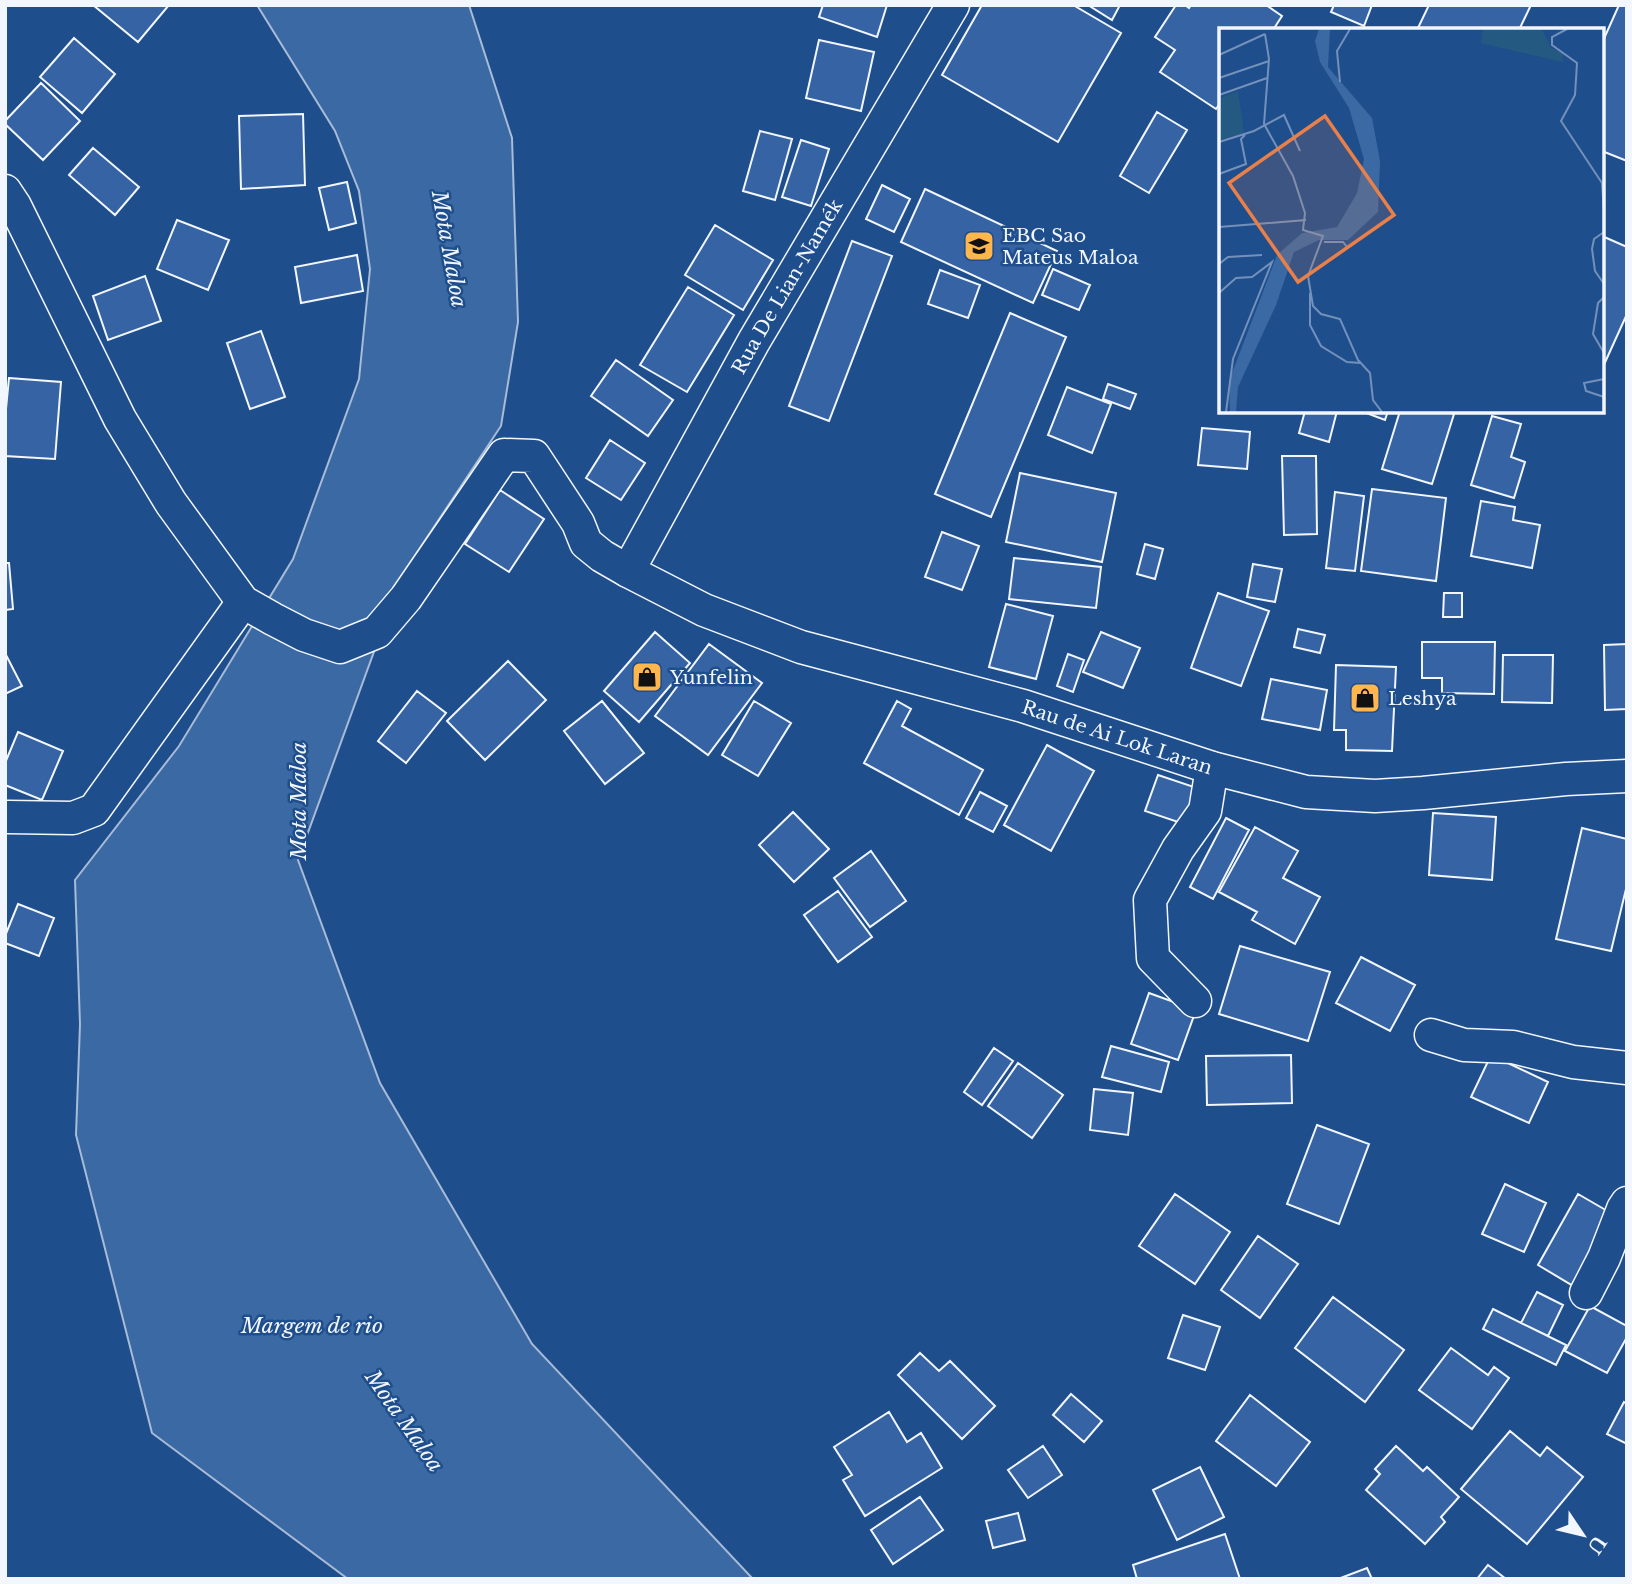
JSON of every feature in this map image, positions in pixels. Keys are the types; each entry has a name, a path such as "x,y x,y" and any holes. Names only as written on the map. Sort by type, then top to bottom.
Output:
{"street":[{"name":"Rua De Lian-Namék","path":"628,571 754,341 953,5"},
{"path":"5,191 15,206 120,419 171,503 243,602 94,810 73,818 8,817"},
{"name":"Rau de Ai Lok Laran","path":"243,602 304,635 340,647 377,632 406,598 504,455 534,456 578,523 586,543 628,571 704,610 801,647 1023,706 1212,768 1306,792 1375,796 1627,776"},
{"path":"1195,1002 1153,958 1150,900 1178,849 1205,811 1212,768"},
{"path":"1431,1035 1464,1045 1514,1047 1573,1062 1627,1068"},
{"path":"1586,1293 1627,1203"}],"water":[{"name":"Margem de rio","path":"257,5 469,5 512,138 518,322 501,426 402,575 298,860 380,1083 532,1344 753,1579 348,1579 152,1433 76,1135 80,1024 75,880 179,746 293,559 359,379 370,269 359,191 335,131"}],"building":[{"path":"93,5 169,5 138,42"},
{"path":"823,5 887,5 877,37 819,17"},
{"path":"982,5 1073,5 1121,33 1058,142 942,75"},
{"path":"1088,5 1120,5 1112,20"},
{"path":"1176,5 1189,8 1191,5 1266,5 1282,16 1274,28 1219,28 1219,105 1216,109 1160,72 1175,50 1155,37"},
{"path":"1334,5 1372,5 1364,26 1331,12"},
{"path":"1429,5 1531,5 1520,28 1418,28"},
{"path":"1619,5 1627,5 1627,161 1604,152 1604,39"},
{"path":"74,38 115,74 82,113 40,77"},
{"path":"819,40 874,52 861,111 806,98"},
{"path":"41,83 80,121 43,160 5,124"},
{"path":"1157,112 1187,130 1149,193 1120,176"},
{"path":"303,114 305,185 241,189 239,116"},
{"path":"760,131 792,139 775,200 743,191"},
{"path":"801,140 829,149 811,206 782,197"},
{"path":"93,148 139,187 115,215 69,175"},
{"path":"347,182 356,223 329,230 319,188"},
{"path":"882,185 910,199 894,232 866,219"},
{"name":"EBC Sao Mateus Maloa","path":"925,189 1057,251 1033,303 901,242"},
{"path":"177,220 229,240 208,290 157,269"},
{"path":"715,225 773,260 743,310 685,275"},
{"path":"1604,237 1627,247 1627,314 1604,365"},
{"path":"852,241 892,256 829,421 789,406"},
{"path":"357,255 363,291 301,303 295,267"},
{"path":"1053,269 1090,285 1079,310 1042,295"},
{"path":"940,270 980,285 968,318 928,304"},
{"path":"145,276 161,321 108,340 93,296"},
{"path":"688,287 734,315 687,392 640,365"},
{"path":"1010,313 1066,337 991,517 935,494"},
{"path":"261,331 285,397 250,409 227,343"},
{"path":"616,360 673,400 648,436 591,396"},
{"path":"9,378 61,382 55,459 5,456"},
{"path":"1108,384 1136,394 1130,409 1103,399"},
{"path":"1067,387 1111,404 1092,453 1048,435"},
{"path":"1304,413 1336,413 1329,442 1299,433"},
{"path":"1366,413 1387,413 1385,420"},
{"path":"1399,413 1454,414 1432,484 1382,469"},
{"path":"1492,416 1521,424 1511,457 1525,462 1514,498 1471,485"},
{"path":"1202,428 1250,432 1247,469 1198,465"},
{"path":"610,440 645,463 621,500 586,478"},
{"path":"1282,456 1316,456 1317,534 1284,535"},
{"path":"1020,473 1116,493 1102,562 1006,542"},
{"path":"1372,489 1446,498 1436,581 1361,571"},
{"path":"500,490 544,519 509,572 465,544"},
{"path":"1335,492 1364,496 1355,571 1326,568"},
{"path":"1481,501 1515,507 1513,520 1540,525 1532,568 1471,556"},
{"path":"942,532 979,546 962,590 925,577"},
{"path":"1145,544 1163,549 1155,579 1137,574"},
{"path":"1014,558 1101,567 1096,608 1009,599"},
{"path":"5,563 9,563 13,609 5,610"},
{"path":"1253,564 1282,569 1275,602 1247,597"},
{"path":"1218,593 1269,611 1241,686 1191,668"},
{"path":"1444,593 1462,593 1462,617 1443,617"},
{"path":"1006,604 1053,616 1036,679 989,667"},
{"path":"1298,629 1325,635 1320,653 1294,647"},
{"name":"Yunfelin","path":"655,632 690,663 639,722 604,691"},
{"path":"1101,632 1140,648 1123,688 1083,672"},
{"path":"1422,642 1495,642 1494,694 1442,693 1442,678 1422,678"},
{"path":"709,644 762,683 708,755 655,716"},
{"path":"1627,644 1627,709 1605,710 1604,645"},
{"path":"5,653 22,686 5,694"},
{"path":"1068,654 1084,660 1073,692 1057,686"},
{"path":"1503,655 1553,655 1552,703 1502,702"},
{"path":"508,661 546,700 485,760 447,721"},
{"name":"Leshya","path":"1336,665 1396,667 1392,751 1346,750 1346,730 1334,730"},
{"path":"1271,679 1327,690 1320,730 1262,719"},
{"path":"417,691 446,713 406,763 378,741"},
{"path":"602,701 644,753 605,784 564,731"},
{"path":"754,701 791,723 758,776 722,755"},
{"path":"897,701 911,709 902,726 983,770 959,815 864,763"},
{"path":"18,732 63,751 42,800 5,785 5,763"},
{"path":"1047,745 1094,771 1051,851 1004,825"},
{"path":"1158,775 1200,789 1187,825 1145,811"},
{"path":"980,792 1007,806 993,832 966,818"},
{"path":"793,812 829,849 794,882 759,845"},
{"path":"1433,813 1496,817 1492,880 1429,875"},
{"path":"1226,818 1249,830 1213,899 1190,887"},
{"path":"1255,827 1298,851 1283,878 1320,897 1295,944 1252,920 1257,912 1219,892"},
{"path":"1582,828 1627,839 1627,885 1611,951 1556,939"},
{"path":"871,851 906,901 870,927 834,878"},
{"path":"838,891 872,937 838,962 804,915"},
{"path":"18,904 54,918 39,956 5,943 5,936"},
{"path":"1240,946 1330,972 1308,1041 1219,1014"},
{"path":"1361,957 1415,985 1390,1031 1336,1003"},
{"path":"1149,993 1196,1010 1178,1060 1131,1044"},
{"path":"1111,1046 1169,1062 1161,1092 1102,1077"},
{"path":"994,1048 1013,1061 982,1105 964,1092"},
{"path":"1291,1055 1292,1103 1207,1105 1206,1056"},
{"path":"1491,1055 1548,1082 1529,1123 1471,1097"},
{"path":"1018,1063 1063,1095 1032,1138 988,1106"},
{"path":"1094,1089 1133,1093 1128,1135 1090,1130"},
{"path":"1317,1125 1369,1144 1339,1224 1287,1204"},
{"path":"1505,1184 1546,1203 1524,1252 1482,1234"},
{"path":"1175,1194 1230,1232 1195,1284 1139,1246"},
{"path":"1578,1194 1616,1216 1575,1287 1538,1265"},
{"path":"1258,1236 1298,1264 1260,1318 1221,1290"},
{"path":"1537,1292 1563,1305 1548,1336 1521,1323"},
{"path":"1333,1297 1404,1350 1365,1402 1295,1348"},
{"path":"1590,1306 1627,1326 1627,1337 1607,1373 1565,1351"},
{"path":"1493,1309 1566,1345 1556,1365 1483,1329"},
{"path":"1183,1315 1220,1327 1205,1370 1168,1358"},
{"path":"1451,1348 1488,1375 1494,1367 1509,1378 1472,1429 1419,1390"},
{"path":"920,1353 939,1371 950,1361 995,1406 962,1439 898,1375"},
{"path":"1071,1394 1102,1421 1084,1442 1053,1415"},
{"path":"1250,1395 1310,1442 1276,1486 1216,1441"},
{"path":"1624,1402 1627,1404 1627,1444 1607,1434"},
{"path":"889,1412 907,1442 921,1433 942,1468 865,1516 843,1480 852,1475 834,1447"},
{"path":"1510,1431 1540,1456 1547,1447 1583,1477 1527,1544 1461,1489"},
{"path":"1043,1446 1062,1475 1028,1498 1008,1470"},
{"path":"1396,1446 1423,1471 1427,1467 1459,1497 1441,1517 1445,1522 1425,1544 1366,1490 1380,1474 1375,1469"},
{"path":"1200,1467 1224,1517 1177,1540 1153,1490"},
{"path":"920,1497 943,1530 893,1564 871,1530"},
{"path":"1018,1513 1025,1540 993,1548 986,1521"},
{"path":"1225,1534 1240,1579 1137,1579 1133,1565"},
{"path":"1488,1565 1506,1579 1477,1579"},
{"path":"1367,1568 1372,1579 1338,1579"}],"place":[{"name":"EBC Sao Mateus Maloa","path":"979,246"},
{"name":"Yunfelin","path":"647,677"},
{"name":"Leshya","path":"1365,698"}],"water label":[{"name":"Mota Maloa","path":"449,249"},
{"name":"Mota Maloa","path":"299,801"},
{"name":"Mota Maloa","path":"404,1421"}]}
